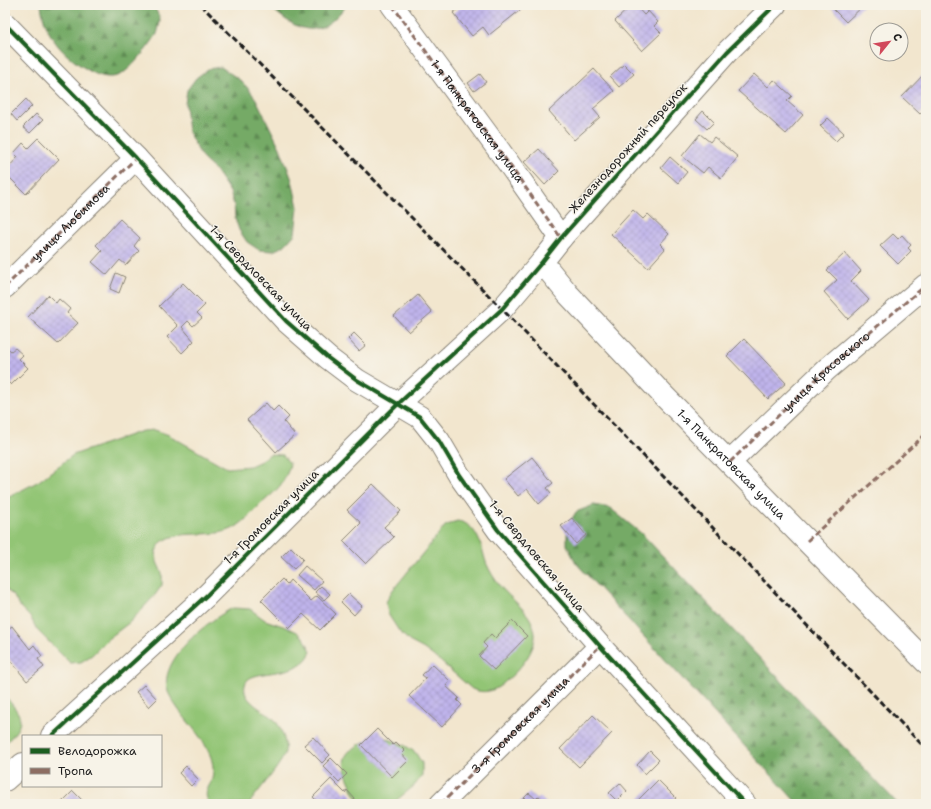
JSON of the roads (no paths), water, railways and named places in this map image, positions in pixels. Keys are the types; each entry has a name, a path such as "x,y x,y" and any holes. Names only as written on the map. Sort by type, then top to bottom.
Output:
{"street":[{"name":"1-я Панкратовская улица","path":"392,5 509,164 561,238"},
{"name":"Железнодорожный переулок","path":"502,309 561,238 728,52 775,5"},
{"name":"1-я Свердловская улица","path":"5,24 136,158 286,321 328,358 357,380 420,417 439,441 459,475 498,530 600,646 745,804"},
{"name":"улица Любимова","path":"5,287 136,158"},
{"name":"1-я Панкратовская улица","path":"542,262 568,294 663,395 926,662"},
{"name":"улица Красовского","path":"730,462 827,369 926,285"},
{"name":"1-я Громовская улица","path":"53,735 207,595 398,404 502,309"},
{"name":"3-я Громовская улица","path":"441,804 600,646"},
{"path":"5,780 22,765"}],"railway":[{"path":"201,5 502,309 926,749"}]}
